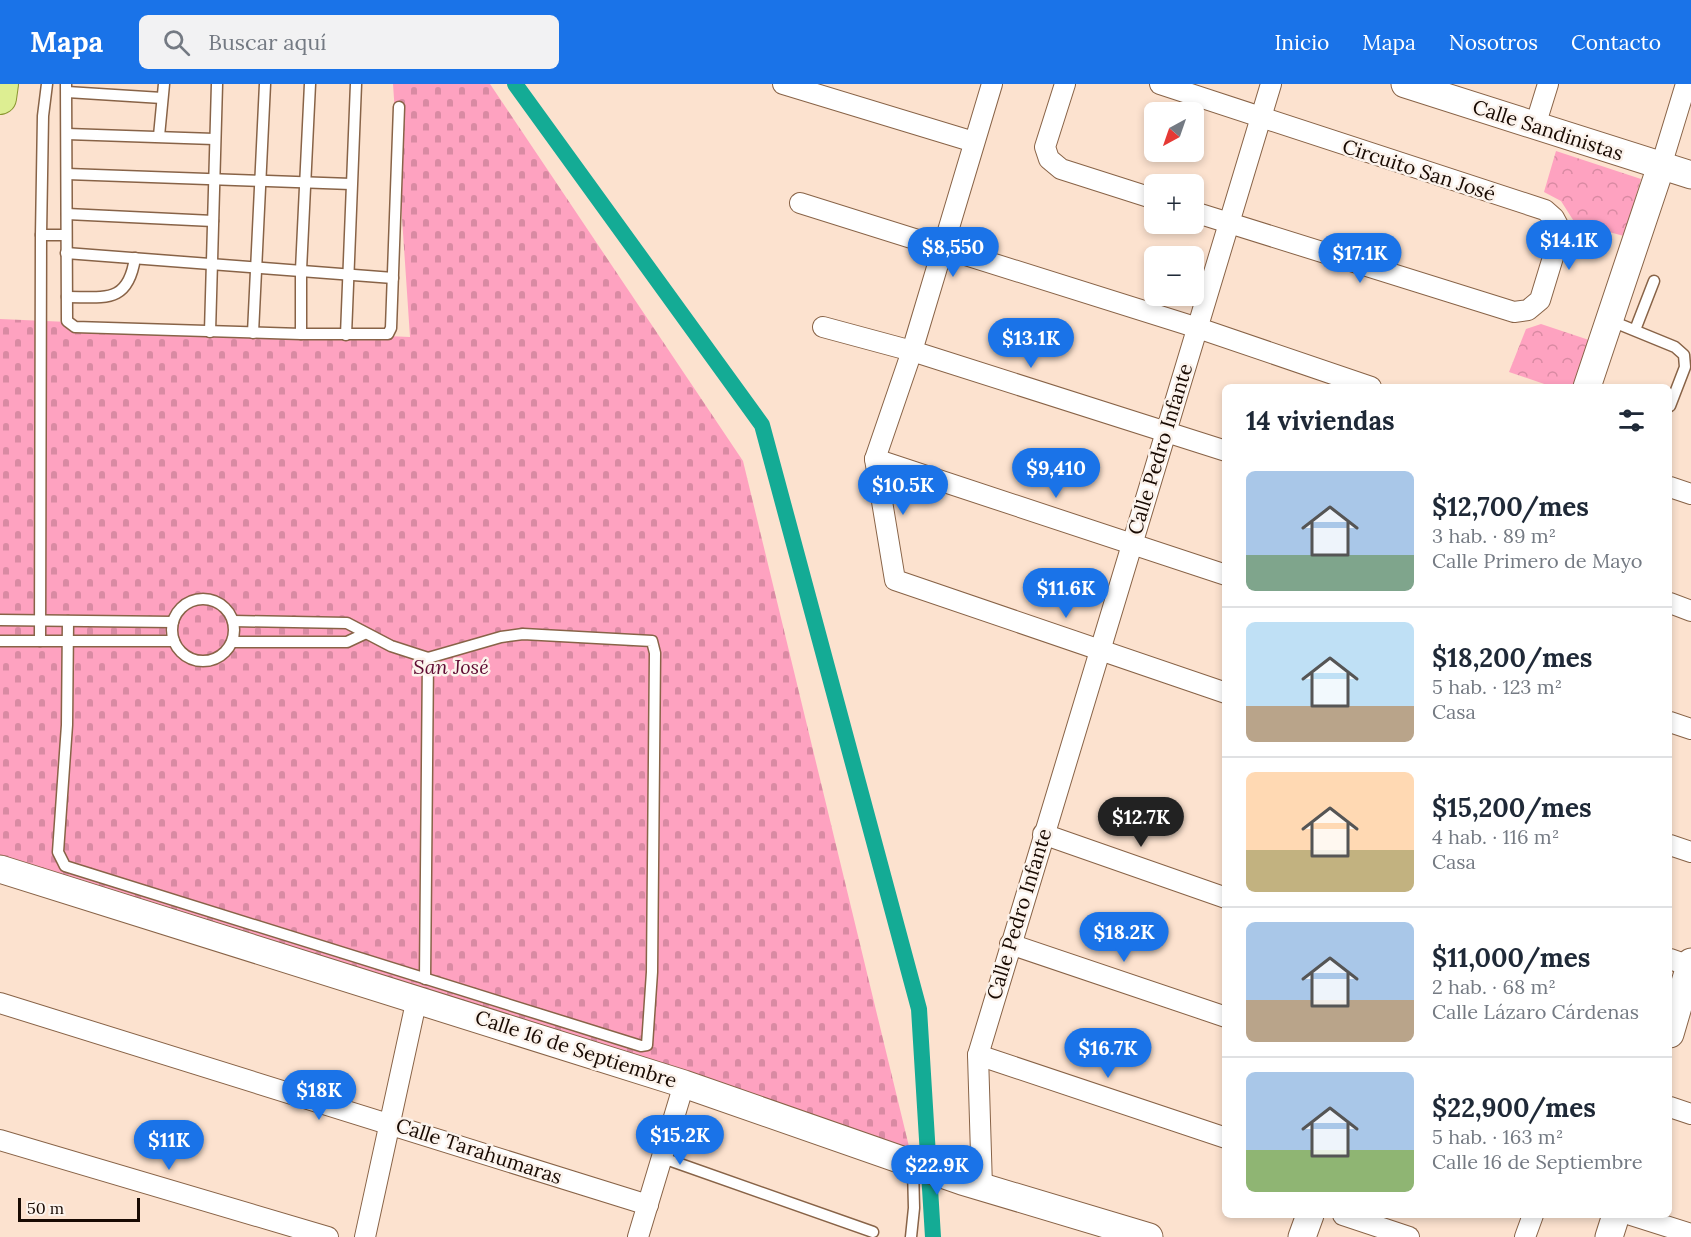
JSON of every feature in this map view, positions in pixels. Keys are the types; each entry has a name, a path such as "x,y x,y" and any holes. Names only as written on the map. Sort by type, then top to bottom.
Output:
{"main road":[{"path":"0,98 2,84"},
{"name":"Calle Sandinistas","path":"1408,84 1691,175"},
{"path":"1588,384 1661,166"},
{"name":"Calle 16 de Septiembre","path":"0,869 421,988 972,1184 1149,1237"},
{"path":"1672,1026 1685,973"},
{"path":"1302,1237 1309,1218"},
{"path":"1609,1237 1615,1218"}],"street":[{"path":"783,84 974,142"},
{"path":"992,84 912,351 875,459 895,580 1222,692"},
{"path":"1065,84 1046,144 1049,159 1061,169 1144,195"},
{"name":"Circuito San José","path":"1160,84 1545,210 1554,218 1561,231 1540,300 1528,310 1514,312 1204,215"},
{"name":"Calle Pedro Infante","path":"972,1184 978,1055 1098,650 1271,84"},
{"path":"1534,126 1548,84"},
{"path":"1661,166 1686,84"},
{"path":"800,203 1198,328 1362,384"},
{"path":"823,327 912,351 1222,450"},
{"path":"875,459 1222,574"},
{"path":"1672,488 1691,494"},
{"path":"1672,604 1691,610"},
{"path":"1672,723 1691,729"},
{"path":"1043,834 1222,897"},
{"path":"1672,846 1691,852"},
{"path":"1010,944 1222,1016"},
{"path":"365,1237 421,988"},
{"name":"Calle Tarahumaras","path":"0,1003 648,1205"},
{"path":"978,1055 1222,1137"},
{"path":"638,1237 684,1083"},
{"path":"1672,1108 1691,1114"},
{"path":"0,1140 328,1237"},
{"path":"1352,1218 1409,1237"},
{"path":"1525,1237 1532,1218"},
{"path":"1640,1218 1691,1234"}],"lane":[{"path":"40,641 41,235 43,116 47,84"},
{"path":"159,136 164,84"},
{"path":"210,332 217,84"},
{"path":"253,333 266,84"},
{"path":"301,334 301,270 310,84"},
{"path":"346,335 356,84"},
{"path":"162,98 67,88 67,321 71,327 253,333 388,334 391,328 399,107"},
{"path":"67,134 214,139"},
{"path":"67,174 351,184"},
{"path":"67,214 213,221"},
{"path":"41,235 66,235"},
{"path":"66,253 212,262 393,278"},
{"path":"67,297 107,297 119,293 130,280 135,258"},
{"path":"1635,330 1654,281"},
{"path":"1609,320 1676,347 1684,355 1685,367 1672,401"},
{"path":"203,598 216,601 227,609 233,621 232,642 225,652 215,659 203,661 186,655 174,641 173,622 179,610 189,602 203,598"},
{"path":"0,620 173,622"},
{"path":"68,621 67,725 58,852 62,864 421,988 641,1046 649,1043 656,653 653,644 645,639 523,634 501,637 428,658 411,654 364,634 347,623 233,621"},
{"path":"232,642 347,642 364,634"},
{"path":"0,641 174,641"},
{"path":"421,988 428,658"},
{"path":"663,1158 873,1232"},
{"path":"911,1237 920,1166"}],"green space":[{"name":"San José","path":"393,84 490,84 743,461 913,1163 0,869 0,319 410,337"},
{"path":"1556,151 1641,179 1624,236 1575,223 1561,201 1544,192"},
{"path":"1541,324 1592,341 1577,384 1544,384 1509,372 1526,329"}],"waterway":[{"path":"515,84 762,425 919,1009 933,1237"}]}
